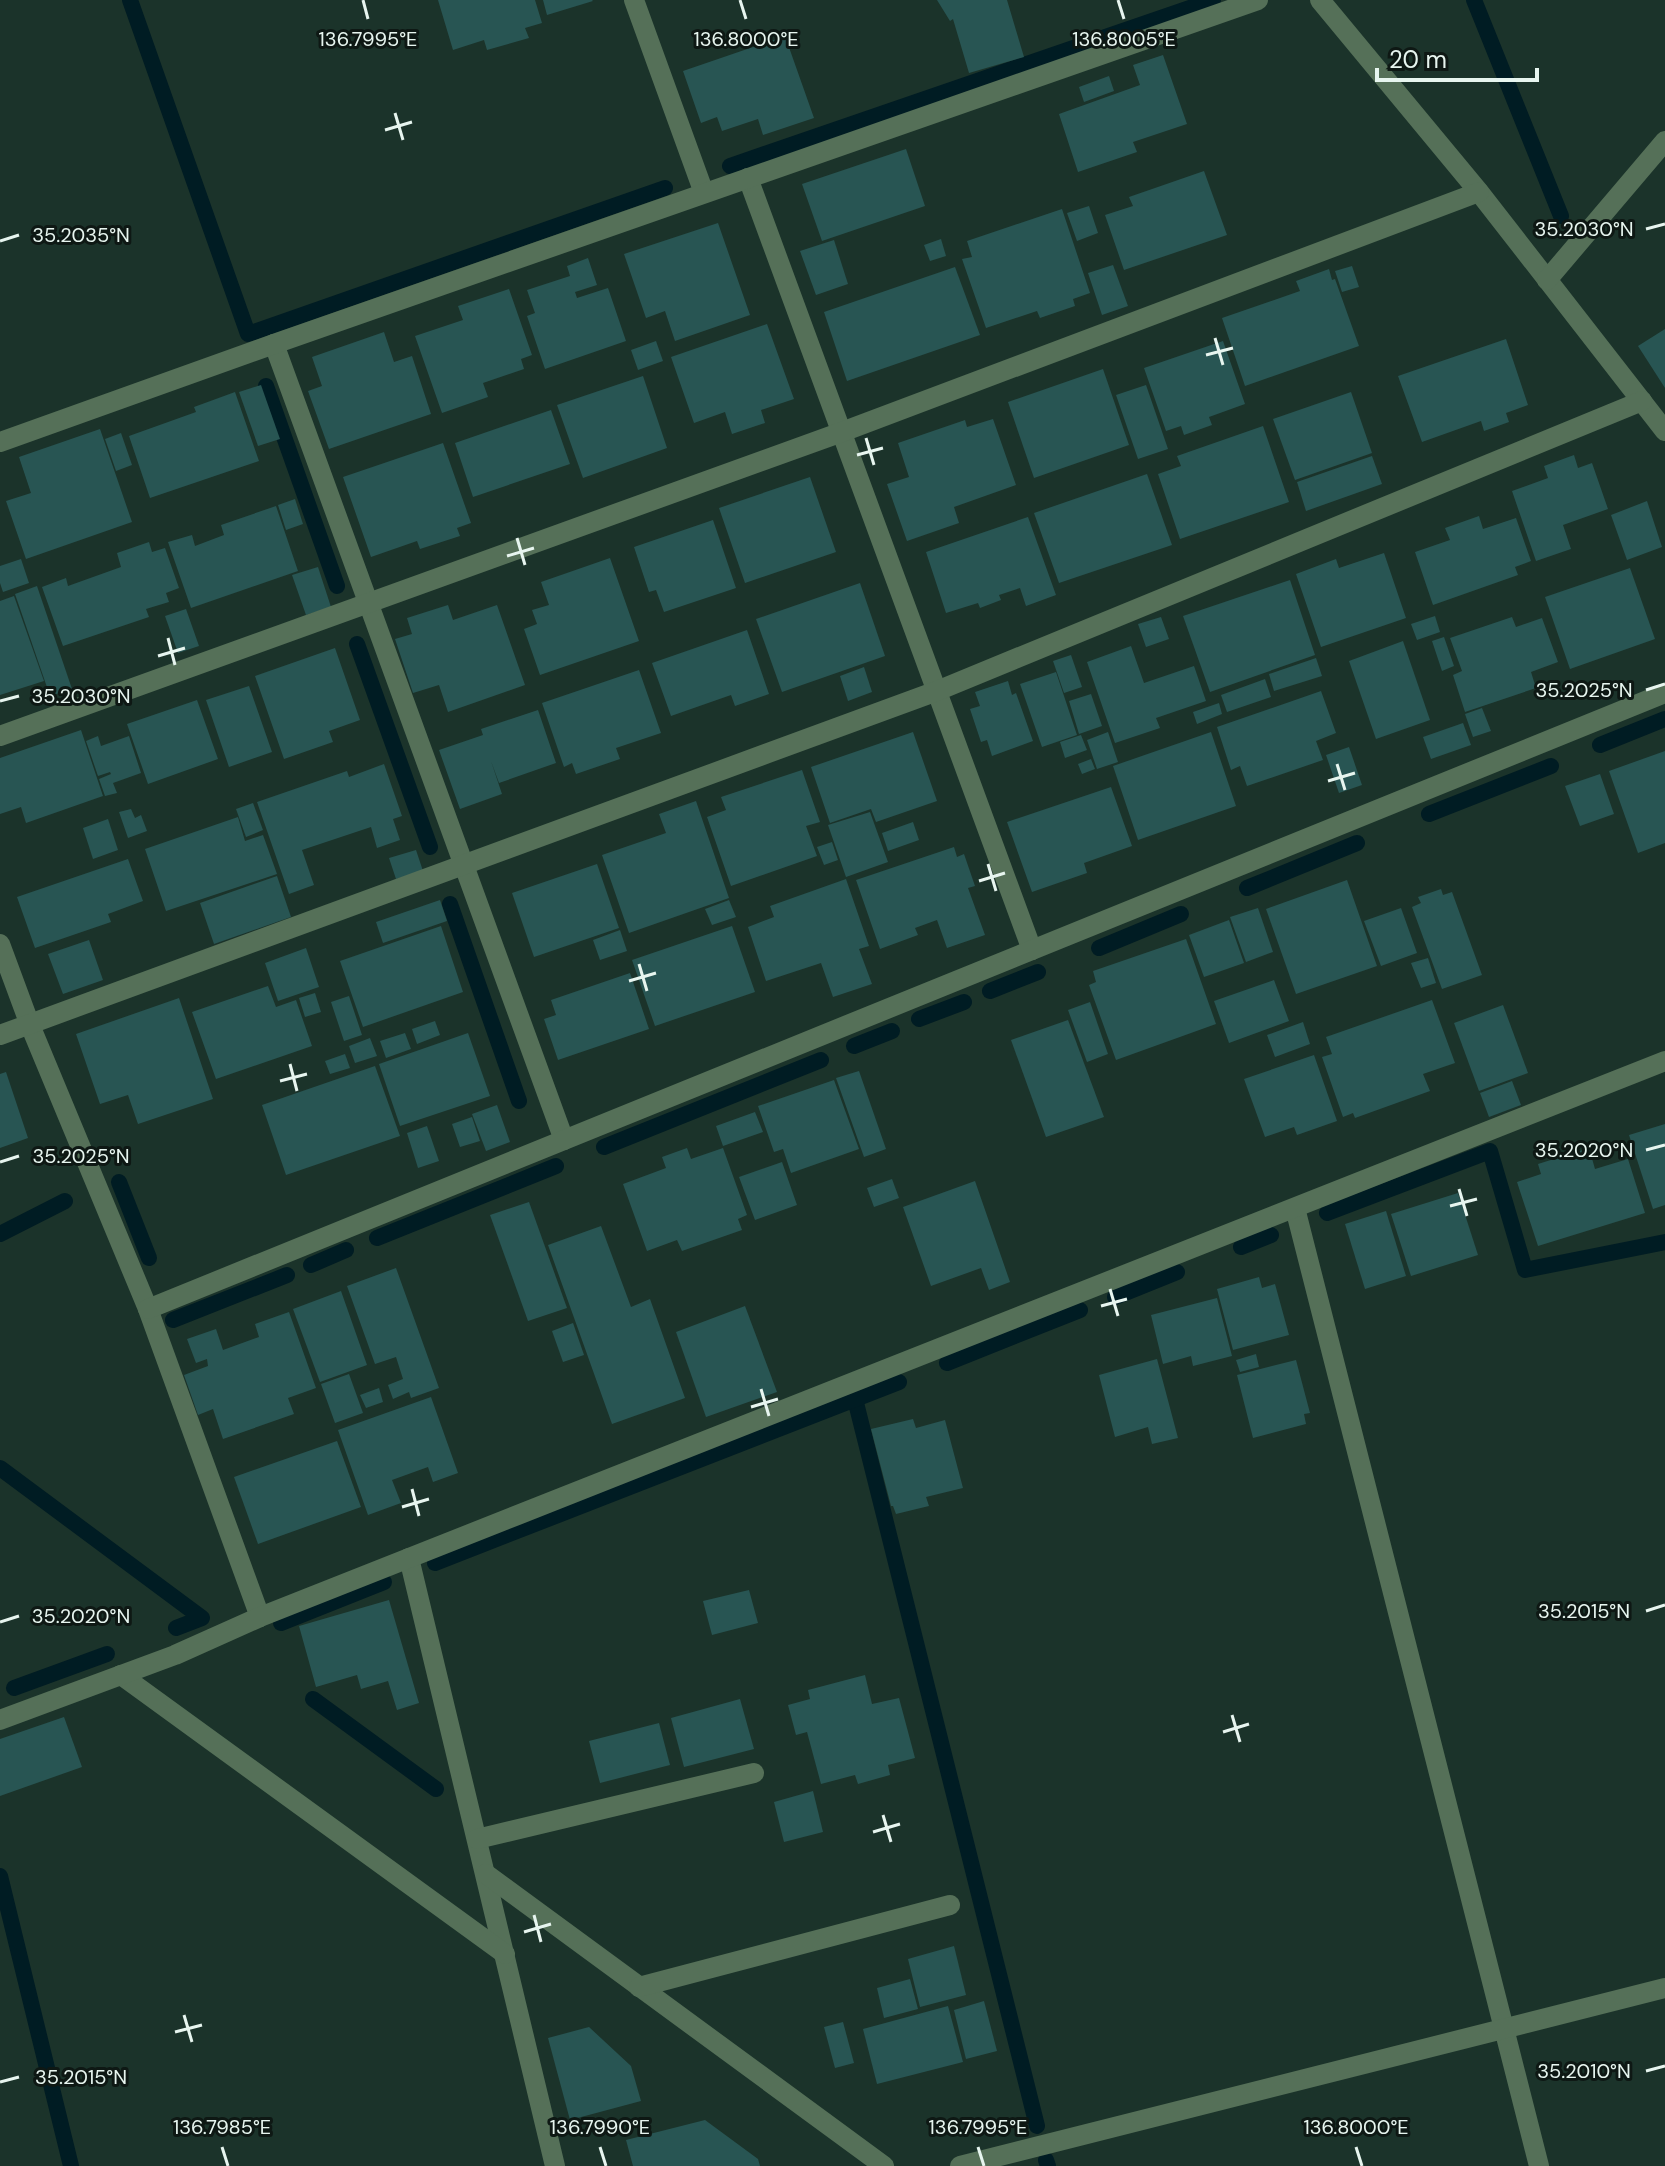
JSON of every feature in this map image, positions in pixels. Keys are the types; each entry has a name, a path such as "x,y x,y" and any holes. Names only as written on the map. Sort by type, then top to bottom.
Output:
{"street":[{"path":"634,0 704,193"},
{"path":"0,442 1258,0"},
{"path":"1320,0 1479,192 1665,431"},
{"path":"1547,280 1665,141"},
{"path":"748,178 1032,950"},
{"path":"0,736 842,432 1479,192"},
{"path":"274,344 564,1140"},
{"path":"0,1035 937,691 1642,401"},
{"path":"148,1309 1665,693"},
{"path":"0,944 30,1025 148,1309 260,1617"},
{"path":"0,1720 175,1655 260,1617 1665,1061"},
{"path":"1295,1208 1539,2166"},
{"path":"409,1558 555,2166"},
{"path":"121,1675 505,1954"},
{"path":"477,1839 754,1773"},
{"path":"486,1874 884,2166"},
{"path":"639,1987 950,1905"},
{"path":"960,2166 1665,1988"}],"building":[{"path":"438,0 535,0 542,23 525,28 529,38 487,50 484,40 453,50"},
{"path":"543,0 592,0 593,1 547,15"},
{"path":"937,0 1007,0 1024,57 969,73 953,19 950,21"},
{"path":"785,36 814,118 763,135 758,119 722,131 717,117 701,123 683,71"},
{"path":"1163,55 1187,124 1133,142 1137,152 1078,172 1059,114 1140,85 1133,65"},
{"path":"1109,76 1114,91 1084,102 1079,87"},
{"path":"906,149 925,206 822,241 802,184"},
{"path":"1204,171 1227,235 1124,270 1105,215 1133,206 1129,197"},
{"path":"1089,206 1098,233 1077,241 1067,213"},
{"path":"1062,209 1090,293 1073,299 1075,306 1040,318 1037,311 986,328 962,259 972,257 967,241"},
{"path":"718,223 750,315 675,341 665,311 646,318 624,254"},
{"path":"941,239 946,256 930,261 924,245"},
{"path":"834,240 848,284 816,295 800,251"},
{"path":"588,258 597,285 575,292 577,298 608,288 626,341 545,369 527,316 535,313 527,290 570,276 567,266"},
{"path":"1113,265 1128,306 1102,315 1088,273"},
{"path":"1352,266 1359,287 1342,292 1335,271"},
{"path":"955,267 980,335 847,381 824,312"},
{"path":"1329,269 1359,346 1245,386 1222,318 1300,291 1296,281"},
{"path":"509,289 532,355 521,359 524,369 483,383 488,397 442,413 415,336 463,320 458,306"},
{"path":"767,324 794,399 761,410 765,423 732,434 725,412 694,423 671,357"},
{"path":"1665,329 1665,388 1638,346"},
{"path":"384,332 394,362 412,356 431,414 329,449 308,391 322,386 312,357"},
{"path":"1506,339 1528,405 1506,413 1509,422 1484,431 1481,421 1422,442 1398,376"},
{"path":"656,341 663,361 638,370 631,350"},
{"path":"1223,341 1245,404 1209,417 1212,425 1184,435 1181,426 1166,431 1144,368"},
{"path":"1103,369 1129,445 1034,478 1008,402"},
{"path":"643,376 667,448 583,478 557,405"},
{"path":"261,385 280,439 258,446 239,392"},
{"path":"1146,385 1168,449 1138,459 1116,395"},
{"path":"235,392 259,461 150,498 129,436 196,412 194,407"},
{"path":"1351,392 1372,453 1295,480 1273,419"},
{"path":"551,410 570,464 473,497 455,443"},
{"path":"993,419 1016,485 954,507 959,523 907,541 887,484 909,477 898,443 965,420 967,427"},
{"path":"1263,426 1289,502 1180,539 1158,474 1181,466 1177,456"},
{"path":"100,429 132,522 26,559 6,501 31,493 19,457"},
{"path":"121,433 132,465 116,471 105,439"},
{"path":"443,443 471,523 457,528 460,536 420,549 417,541 371,557 343,477"},
{"path":"1574,455 1578,468 1592,463 1608,509 1563,525 1571,549 1536,561 1512,491 1548,478 1544,466"},
{"path":"1372,456 1382,484 1306,511 1297,482"},
{"path":"1147,474 1172,545 1059,583 1034,513"},
{"path":"810,477 836,552 745,583 719,508"},
{"path":"295,499 303,524 286,530 278,505"},
{"path":"1647,501 1662,547 1627,560 1611,515"},
{"path":"276,506 298,571 191,608 168,542 192,535 195,546 224,535 221,525"},
{"path":"1479,516 1483,529 1516,518 1531,561 1515,567 1518,575 1433,605 1415,552 1450,540 1445,528"},
{"path":"1028,517 1056,595 1026,606 1020,588 999,595 1001,600 980,608 978,603 946,613 926,552"},
{"path":"713,520 736,588 664,612 656,590 649,592 634,547"},
{"path":"149,542 152,552 165,548 179,588 166,593 169,602 146,609 149,617 63,646 42,587 66,578 68,586 121,567 117,553"},
{"path":"1384,553 1406,618 1321,647 1296,574 1336,559 1339,568"},
{"path":"610,558 639,641 540,675 524,629 537,624 532,610 549,605 541,582"},
{"path":"21,559 29,583 3,592 0,566"},
{"path":"318,567 331,607 306,615 292,575"},
{"path":"1630,568 1655,639 1570,669 1545,597"},
{"path":"1290,580 1315,655 1210,692 1183,616"},
{"path":"860,583 885,656 782,692 756,619"},
{"path":"37,586 72,689 50,696 15,594"},
{"path":"14,596 44,681 0,695 0,601"},
{"path":"448,605 453,620 497,605 525,685 448,712 439,685 413,693 395,639 412,634 407,618"},
{"path":"186,609 199,646 178,653 165,616"},
{"path":"1435,616 1440,632 1417,640 1411,624"},
{"path":"1161,617 1169,639 1146,647 1138,624"},
{"path":"1512,617 1516,627 1542,618 1558,662 1531,672 1536,688 1465,712 1453,675 1462,671 1450,638"},
{"path":"747,630 769,694 735,706 731,695 671,716 652,663"},
{"path":"1444,637 1454,666 1442,671 1432,641"},
{"path":"1403,641 1430,720 1376,739 1349,661"},
{"path":"1131,646 1144,683 1194,666 1206,701 1156,718 1160,728 1115,743 1087,662"},
{"path":"335,648 360,720 329,731 333,742 284,759 255,676"},
{"path":"1071,655 1082,687 1064,693 1053,661"},
{"path":"1316,658 1322,676 1274,691 1269,674"},
{"path":"864,667 872,692 848,701 840,676"},
{"path":"639,670 661,733 616,748 620,759 576,774 572,763 564,767 542,703"},
{"path":"1056,672 1077,735 1042,747 1020,684"},
{"path":"1265,679 1271,697 1227,712 1221,695"},
{"path":"1008,681 1012,695 1016,693 1033,741 992,756 987,740 981,742 970,709 980,706 975,692"},
{"path":"249,686 272,752 229,767 206,700"},
{"path":"1321,691 1336,733 1316,741 1323,760 1247,786 1240,766 1231,770 1217,727"},
{"path":"1091,694 1102,726 1079,734 1069,701"},
{"path":"197,700 218,759 148,784 127,724"},
{"path":"1219,703 1222,714 1197,724 1193,712"},
{"path":"1482,708 1491,731 1473,737 1465,714"},
{"path":"538,710 556,763 499,783 491,761 502,794 460,809 439,750 483,735 481,729"},
{"path":"1463,723 1471,745 1431,759 1423,737"},
{"path":"81,730 103,796 26,823 21,807 0,814 0,758"},
{"path":"913,732 937,801 876,822 871,809 830,823 811,767"},
{"path":"1108,732 1118,762 1097,769 1087,740"},
{"path":"1211,732 1236,806 1138,840 1113,766"},
{"path":"1081,735 1087,750 1065,758 1060,742"},
{"path":"98,736 101,746 129,736 141,773 113,783 117,793 105,796 99,779 111,774 98,776 86,741"},
{"path":"1349,747 1362,785 1339,793 1326,755"},
{"path":"1665,751 1665,843 1638,853 1609,771"},
{"path":"1091,759 1095,769 1082,774 1078,764"},
{"path":"384,764 402,816 393,819 400,840 377,848 371,827 302,850 314,885 289,894 257,802 347,771 349,777"},
{"path":"802,770 820,822 806,826 817,856 731,886 707,817 726,810 721,797"},
{"path":"1600,774 1614,814 1580,826 1565,786"},
{"path":"1111,787 1132,846 1084,863 1087,873 1032,892 1007,822"},
{"path":"696,801 729,898 629,933 602,855 666,833 659,814"},
{"path":"253,803 263,830 246,837 236,809"},
{"path":"131,809 135,818 141,815 147,831 128,838 119,812"},
{"path":"870,812 888,862 846,877 828,825"},
{"path":"238,817 245,841 263,835 277,874 166,911 145,849"},
{"path":"108,819 118,850 93,859 83,828"},
{"path":"913,822 919,840 888,851 882,833"},
{"path":"832,842 838,860 824,865 817,847"},
{"path":"954,847 957,857 964,854 975,886 968,888 985,935 947,948 937,920 915,928 918,935 880,949 856,880"},
{"path":"416,850 423,871 396,879 389,858"},
{"path":"128,859 143,901 108,914 111,922 35,948 17,897"},
{"path":"597,864 619,928 534,957 512,893"},
{"path":"277,876 291,917 214,944 200,903"},
{"path":"846,879 869,946 859,949 872,984 833,997 821,963 766,981 748,927 774,917 770,906"},
{"path":"1347,880 1377,966 1296,994 1266,909"},
{"path":"1441,889 1443,895 1452,892 1482,975 1442,989 1412,907 1421,903 1418,897"},
{"path":"440,900 447,921 383,943 376,922"},
{"path":"729,900 736,917 712,925 705,909"},
{"path":"1258,908 1273,952 1246,962 1230,917"},
{"path":"1401,908 1417,953 1381,966 1364,921"},
{"path":"1229,920 1244,963 1204,977 1189,935"},
{"path":"441,926 463,992 363,1027 340,961"},
{"path":"732,926 755,992 655,1026 632,960"},
{"path":"620,930 627,951 600,960 593,940"},
{"path":"1186,939 1216,1024 1116,1060 1089,985 1096,982 1093,971"},
{"path":"89,940 103,980 63,994 48,954"},
{"path":"306,948 319,987 278,1001 265,963"},
{"path":"1428,958 1436,983 1421,988 1411,963"},
{"path":"630,973 649,1029 558,1060 544,1019 556,1015 551,1000"},
{"path":"1274,980 1289,1021 1229,1043 1214,1001"},
{"path":"268,986 276,1007 296,1000 312,1046 216,1079 192,1012"},
{"path":"315,993 321,1012 305,1017 299,998"},
{"path":"349,996 362,1035 344,1041 331,1002"},
{"path":"179,998 213,1099 138,1124 128,1095 100,1104 76,1034"},
{"path":"1432,1000 1455,1063 1423,1074 1430,1091 1355,1118 1353,1113 1343,1117 1322,1057 1332,1054 1326,1037"},
{"path":"1090,1002 1108,1054 1087,1062 1068,1010"},
{"path":"1503,1005 1528,1073 1479,1091 1454,1023"},
{"path":"1068,1020 1104,1117 1046,1137 1011,1040"},
{"path":"435,1021 440,1035 417,1044 412,1029"},
{"path":"1303,1022 1310,1044 1275,1057 1267,1035"},
{"path":"405,1033 411,1049 386,1058 380,1041"},
{"path":"468,1033 490,1096 400,1126 379,1064"},
{"path":"370,1038 377,1056 355,1063 349,1046"},
{"path":"345,1054 350,1068 330,1074 325,1061"},
{"path":"1314,1055 1337,1121 1297,1135 1294,1127 1265,1137 1244,1079"},
{"path":"375,1066 400,1136 286,1175 262,1105"},
{"path":"859,1071 886,1149 864,1157 836,1078"},
{"path":"6,1072 28,1138 0,1148 0,1074"},
{"path":"834,1080 859,1149 791,1173 783,1149 774,1152 758,1106"},
{"path":"1512,1081 1521,1105 1489,1117 1480,1093"},
{"path":"497,1105 510,1142 486,1151 472,1114"},
{"path":"755,1112 763,1132 723,1146 716,1126"},
{"path":"472,1117 480,1141 460,1147 452,1124"},
{"path":"1665,1124 1665,1205 1653,1209 1629,1135"},
{"path":"427,1126 439,1161 418,1168 407,1133"},
{"path":"687,1148 691,1159 723,1148 747,1215 738,1219 742,1230 682,1251 677,1240 647,1251 623,1184 666,1168 662,1157"},
{"path":"1589,1148 1595,1169 1628,1159 1645,1213 1538,1246 1517,1182 1541,1174 1538,1164"},
{"path":"782,1162 797,1205 755,1220 739,1177"},
{"path":"892,1179 899,1198 874,1207 867,1188"},
{"path":"975,1181 1010,1282 989,1290 981,1268 931,1286 903,1207"},
{"path":"1458,1193 1478,1255 1411,1276 1391,1214"},
{"path":"529,1202 567,1308 528,1321 490,1215"},
{"path":"1386,1211 1406,1276 1365,1289 1345,1224"},
{"path":"601,1226 631,1307 650,1299 685,1398 612,1424 548,1245"},
{"path":"396,1268 439,1388 411,1398 409,1392 393,1399 388,1385 403,1379 396,1357 375,1364 347,1286"},
{"path":"1259,1277 1262,1288 1275,1284 1289,1335 1233,1350 1217,1289"},
{"path":"341,1291 367,1365 320,1382 293,1309"},
{"path":"1217,1298 1232,1356 1193,1366 1191,1356 1163,1364 1151,1315"},
{"path":"745,1306 777,1392 706,1417 676,1332"},
{"path":"289,1312 316,1388 288,1398 294,1414 223,1439 213,1409 198,1415 184,1375 208,1366 207,1359 196,1363 187,1339 216,1329 223,1350 259,1337 255,1324"},
{"path":"573,1323 584,1355 563,1362 552,1331"},
{"path":"1256,1354 1259,1367 1240,1372 1236,1360"},
{"path":"1157,1359 1178,1438 1152,1444 1148,1427 1115,1437 1099,1375"},
{"path":"1296,1360 1310,1413 1304,1414 1306,1424 1253,1438 1237,1375"},
{"path":"349,1374 363,1413 335,1423 321,1384"},
{"path":"379,1388 383,1402 366,1408 360,1395"},
{"path":"431,1397 458,1473 433,1482 428,1467 392,1480 401,1503 368,1515 338,1430"},
{"path":"913,1419 916,1428 945,1420 963,1488 926,1497 929,1506 896,1514 891,1506 871,1429"},
{"path":"337,1441 361,1507 258,1544 234,1477"},
{"path":"749,1590 758,1623 712,1635 703,1601"},
{"path":"389,1600 419,1703 397,1710 388,1681 361,1689 357,1675 316,1687 299,1626"},
{"path":"865,1675 872,1704 899,1698 915,1758 888,1765 890,1775 858,1784 855,1775 821,1784 807,1732 796,1735 788,1705 810,1699 808,1690"},
{"path":"740,1699 754,1749 684,1767 671,1718"},
{"path":"64,1717 82,1767 0,1796 0,1739"},
{"path":"659,1723 670,1765 600,1783 589,1741"},
{"path":"813,1791 823,1832 784,1842 774,1802"},
{"path":"954,1946 966,1995 920,2007 908,1959"},
{"path":"910,1979 918,2009 884,2018 877,1988"},
{"path":"984,2001 997,2051 966,2059 954,2010"},
{"path":"948,2006 963,2062 877,2084 863,2029"},
{"path":"843,2022 854,2063 835,2068 824,2027"},
{"path":"589,2027 631,2066 641,2101 570,2120 548,2038"},
{"path":"705,2120 758,2159 760,2166 633,2166 626,2140"}],"waterway":[{"path":"130,0 248,334 665,188"},
{"path":"730,166 1213,0"},
{"path":"1474,0 1561,216"},
{"path":"266,386 337,586"},
{"path":"357,644 430,847"},
{"path":"1600,745 1665,719"},
{"path":"1429,814 1551,766"},
{"path":"1247,888 1357,843"},
{"path":"450,904 519,1101"},
{"path":"1099,948 1181,914"},
{"path":"990,991 1038,972"},
{"path":"919,1019 964,1002"},
{"path":"854,1046 892,1031"},
{"path":"604,1147 821,1060"},
{"path":"1327,1213 1490,1151 1525,1270 1665,1242"},
{"path":"377,1238 556,1166"},
{"path":"119,1182 149,1258"},
{"path":"0,1234 65,1201"},
{"path":"1241,1247 1271,1235"},
{"path":"311,1265 346,1250"},
{"path":"1115,1297 1177,1272"},
{"path":"173,1320 287,1275"},
{"path":"947,1363 1080,1310"},
{"path":"435,1563 899,1382"},
{"path":"855,1399 1037,2126"},
{"path":"0,1468 202,1618 176,1628"},
{"path":"281,1623 384,1582"},
{"path":"14,1688 107,1654"},
{"path":"313,1699 436,1789"},
{"path":"0,1876 71,2166"},
{"path":"1046,2160 1048,2166"}]}
